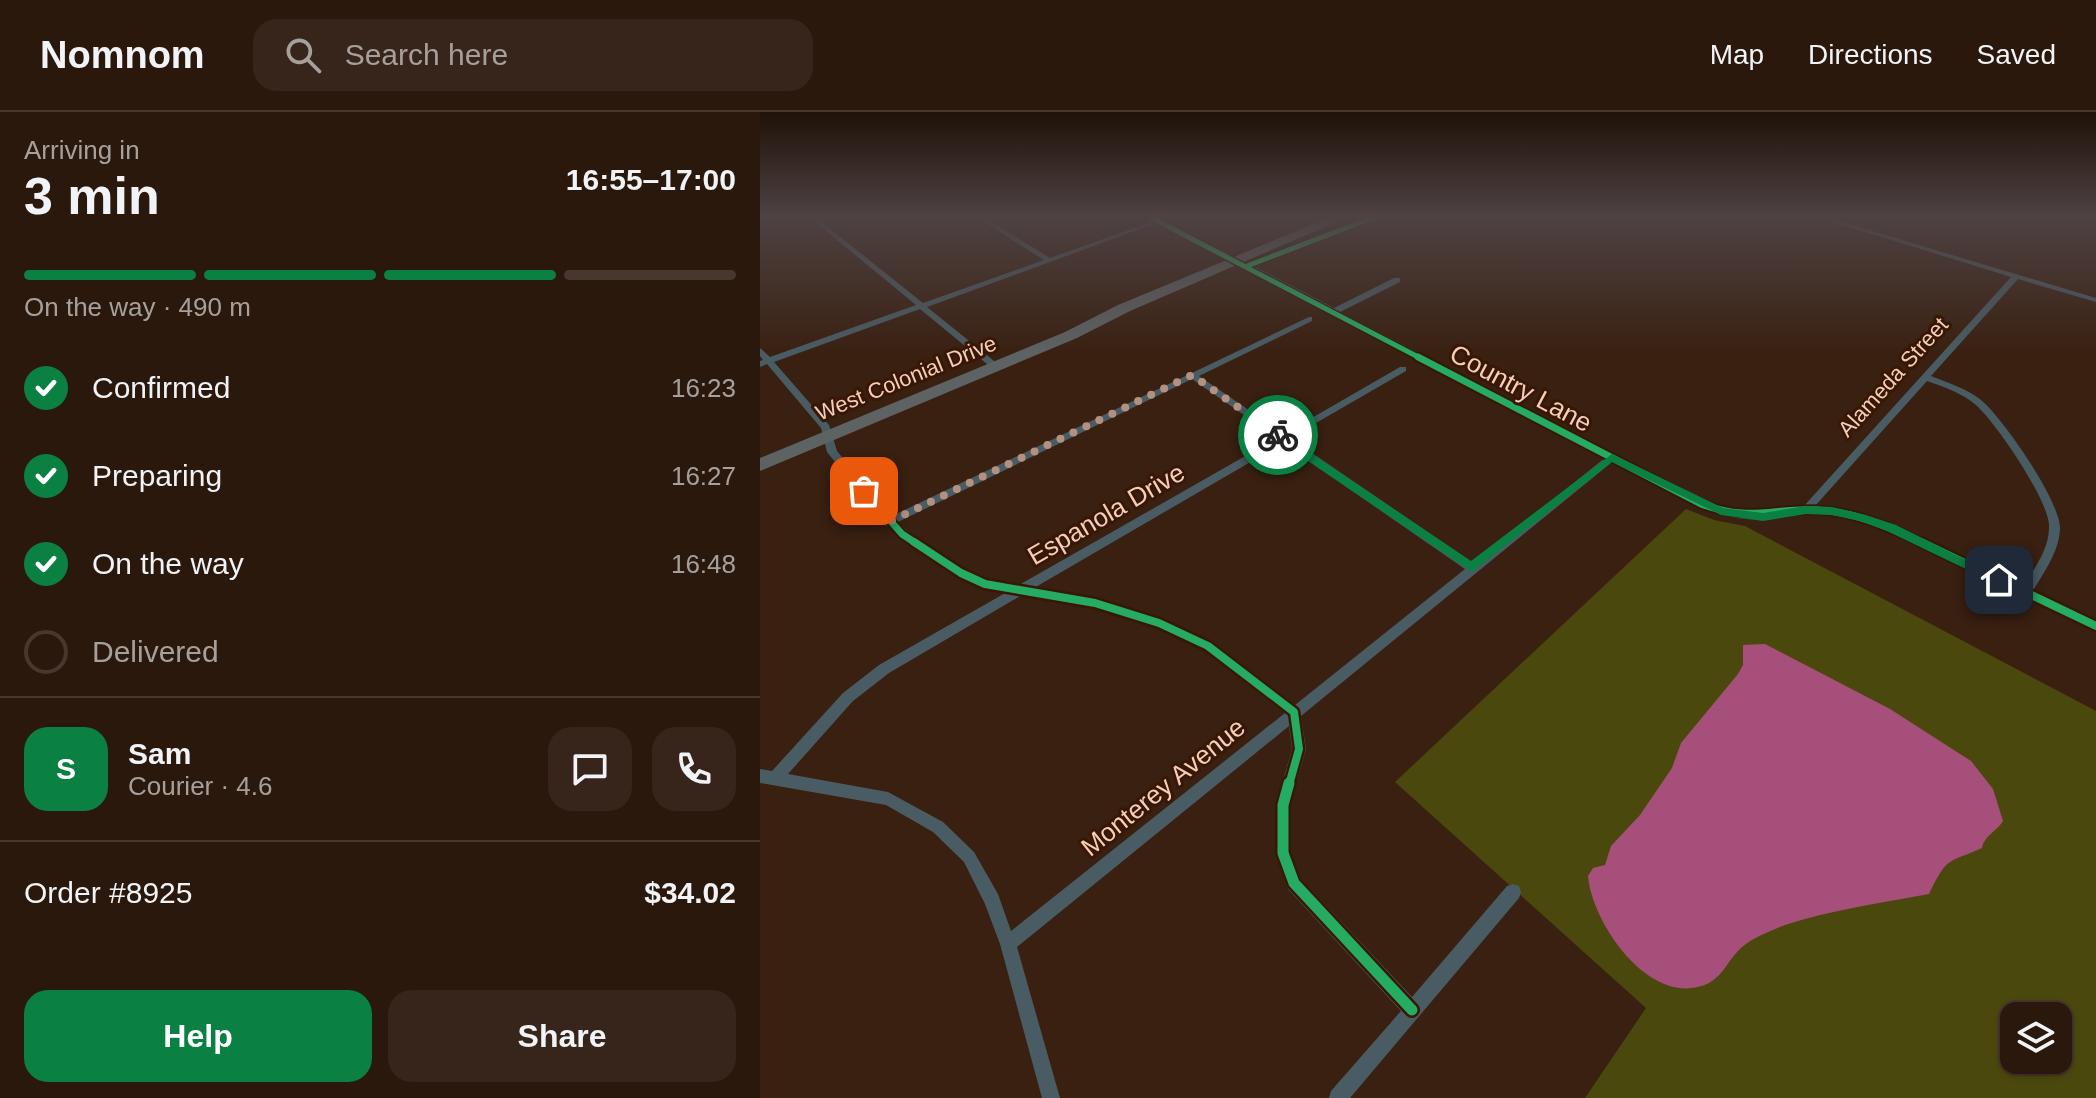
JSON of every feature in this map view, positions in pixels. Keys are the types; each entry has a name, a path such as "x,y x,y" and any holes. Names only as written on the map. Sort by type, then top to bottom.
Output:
{"highway":[{"name":"West Colonial Drive","path":"760,465 1071,335 1135,313 1246,262"},
{"name":"West Colonial Drive","path":"1242,264 1248,262"}],"street":[{"path":"869,262 996,367"},
{"path":"763,363 1043,262"},
{"path":"1238,262 1242,264"},
{"path":"1970,262 2096,300"},
{"name":"Country Lane","path":"1242,264 1721,511 1763,517 1806,510 1832,511 1892,528 2096,626"},
{"name":"Alameda Street","path":"1806,510 2016,276"},
{"path":"1333,312 1397,280"},
{"path":"889,522 1309,319"},
{"path":"760,351 763,363 826,427 832,452 889,522 961,573 985,584 1095,603 1159,623 1208,646 1294,712 1299,749 1283,805 1283,853 1294,883 1412,1010"},
{"name":"Espanola Drive","path":"767,777 848,697 884,669 1403,369"},
{"path":"1192,375 1472,568"},
{"path":"1924,377 1954,388 1980,404 2044,495 2054,519 2053,544 2026,593"},
{"name":"Monterey Avenue","path":"1008,944 1612,457"},
{"path":"767,777 888,799 938,827 969,857 992,900 1008,944 1051,1098"},
{"path":"1338,1098 1513,892"}],"shaded area":[{"path":"1686,509 1714,520 1745,526 2096,711 2096,1098 1585,1098 1646,1008 1395,782"},
{"path":"1765,644 1890,709 1971,761 1993,789 2003,821 1985,840 1982,848 1949,863 1929,894 1838,911 1785,925 1746,944 1719,976 1709,983 1688,988 1667,985 1647,974 1613,938 1592,896 1588,876 1593,868 1605,865 1611,846 1640,815 1672,768 1681,743 1738,674 1743,665 1743,645"}],"cycle path":[{"path":"1236,262 1701,504 1743,515 1817,510 1871,521 1892,528 2096,626"},
{"path":"1247,266 1257,262"},
{"path":"864,491 902,534 961,573 985,584 1095,603 1159,623 1208,646 1294,712 1299,749 1283,805 1283,853 1294,883 1412,1010"}],"way so far":[{"path":"864,491 889,522 1192,375 1278,435"}],"route":[{"path":"1278,435 1472,568 1612,457 1701,504 1741,516 1763,517 1806,510 1862,517 1892,528 1999,580"}]}
